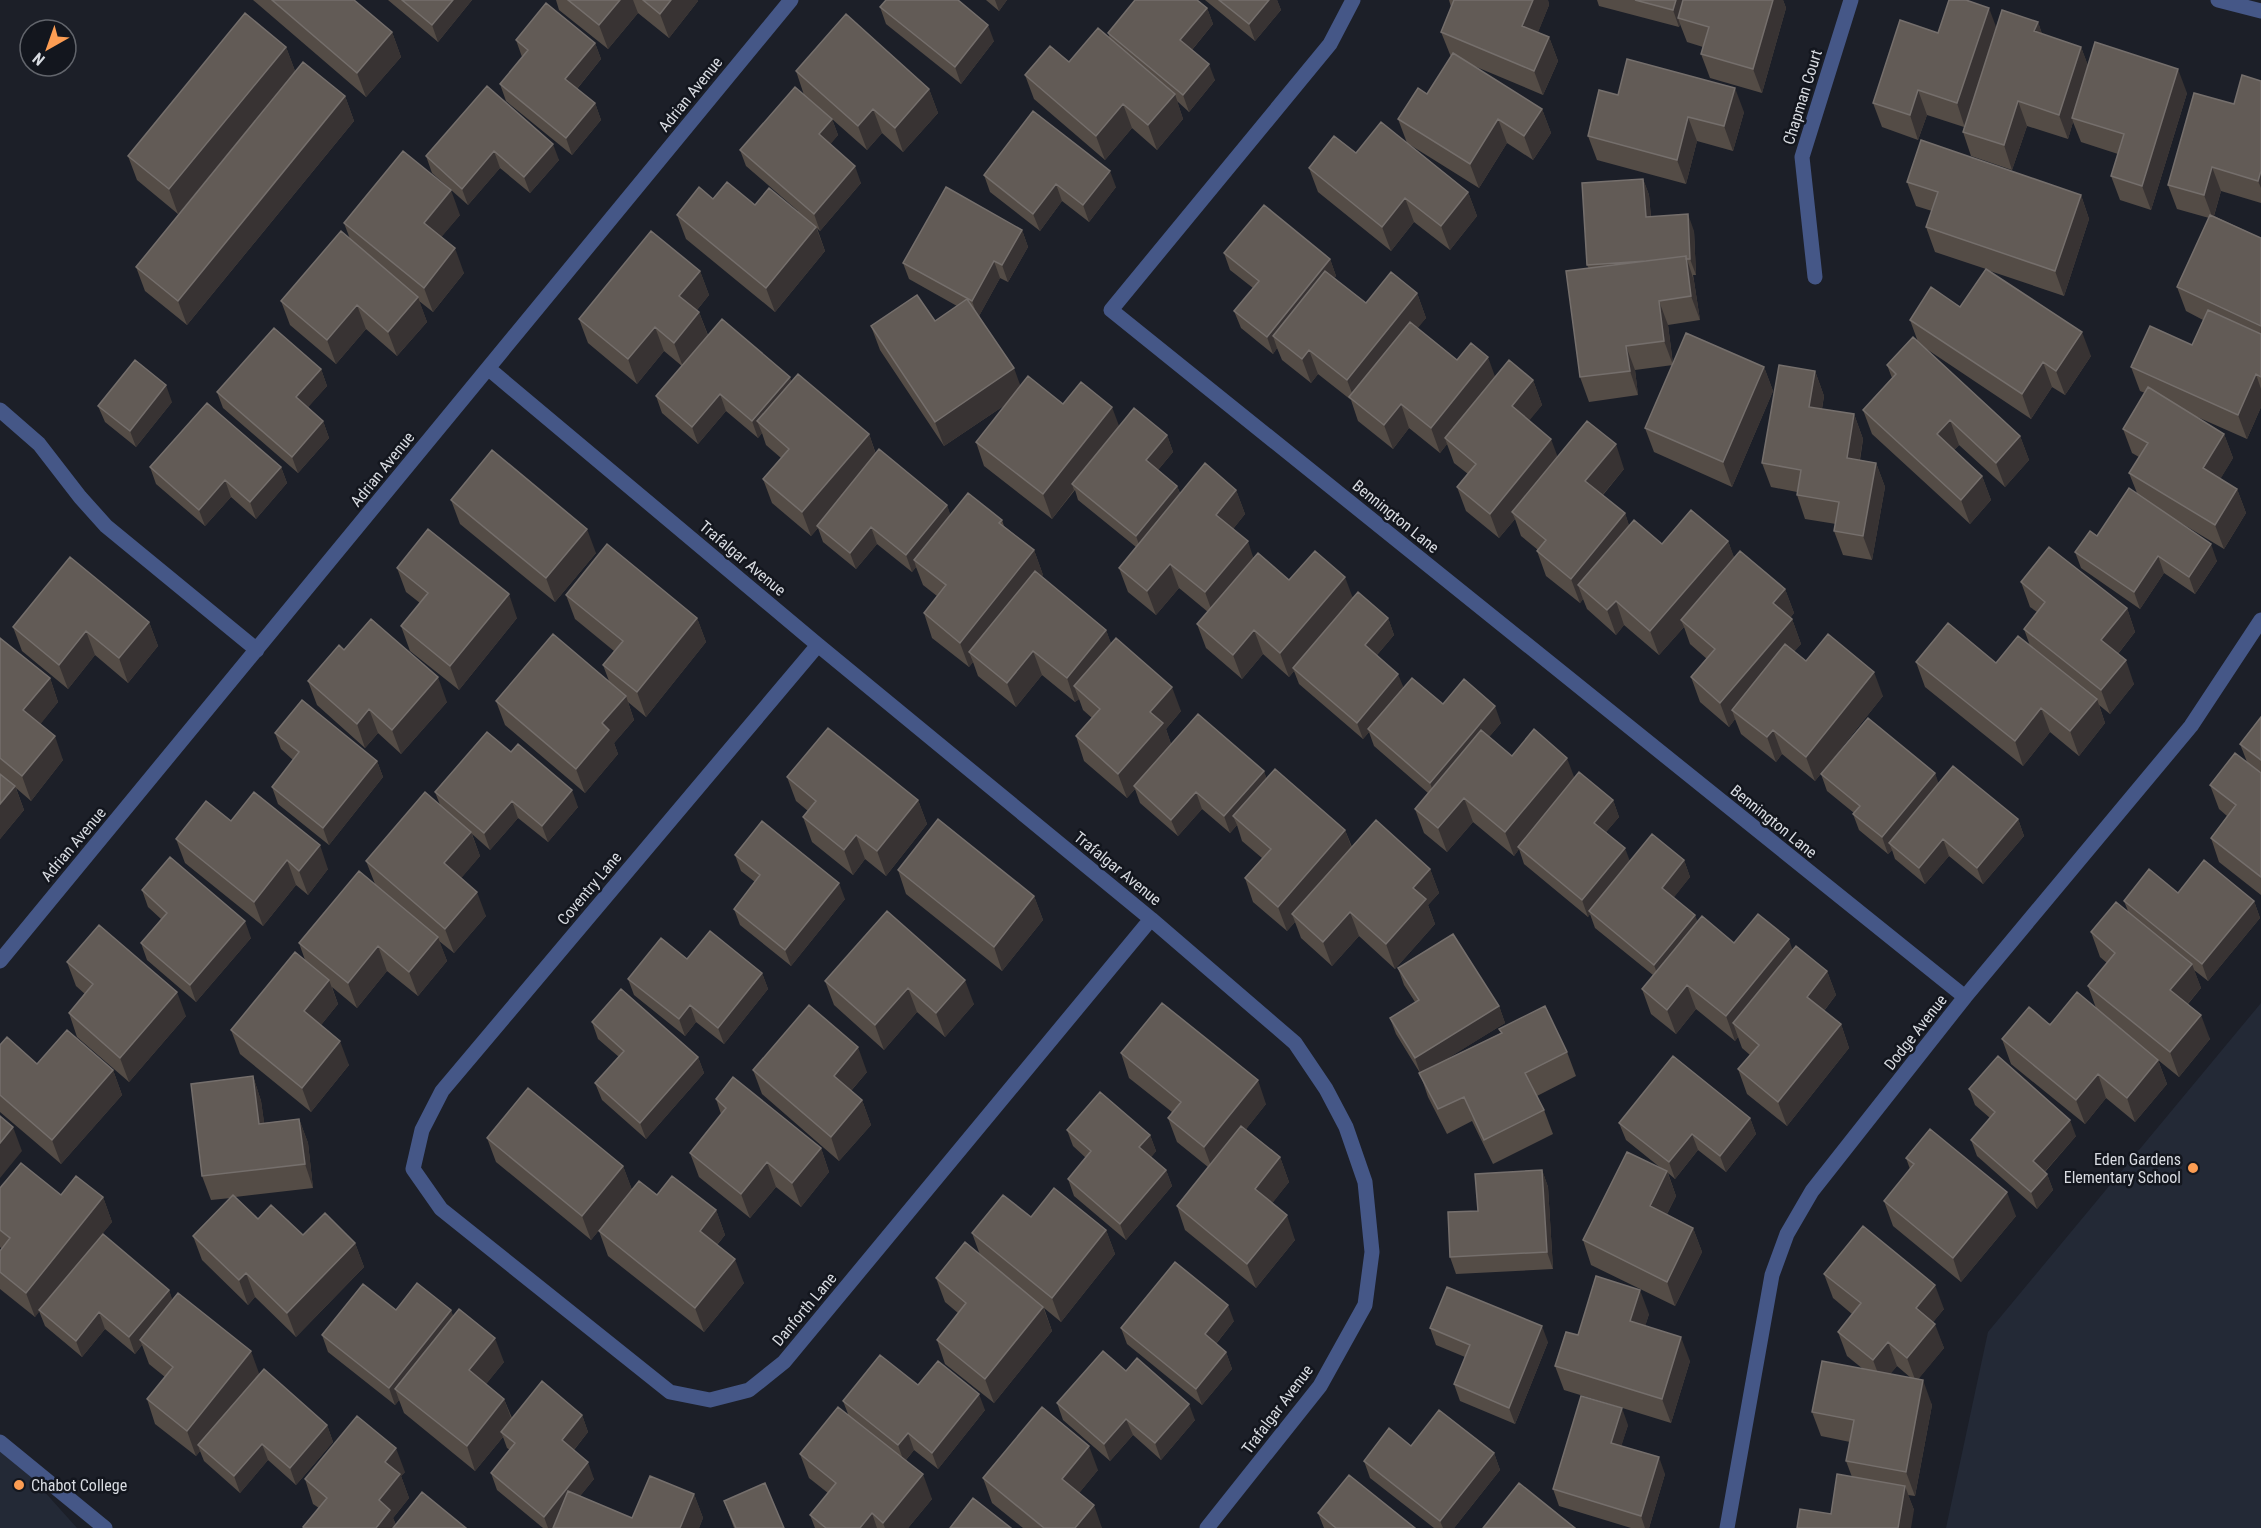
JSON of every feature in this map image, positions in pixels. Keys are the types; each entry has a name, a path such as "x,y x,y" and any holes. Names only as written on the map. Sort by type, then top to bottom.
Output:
{"street":[{"name":"Adrian Avenue","path":"0,961 791,0"},
{"name":"Bennington Lane","path":"1353,0 1330,44 1111,310 1965,997"},
{"name":"Chapman Court","path":"1815,278 1802,157 1851,0"},
{"path":"2218,0 2261,11"},
{"name":"Trafalgar Avenue","path":"489,369 818,645 1151,919 1295,1042 1326,1089 1346,1127 1365,1182 1372,1252 1365,1305 1320,1386 1207,1528"},
{"path":"0,410 39,444 106,526 257,650"},
{"name":"Dodge Avenue","path":"1726,1528 1772,1275 1787,1234 1812,1191 1965,997 2191,726 2261,620"},
{"name":"Coventry Lane","path":"413,1169 422,1130 442,1091 818,645"},
{"name":"Danforth Lane","path":"413,1169 441,1209 670,1392 710,1401 750,1390 784,1362 1151,919"},
{"path":"0,1442 105,1528"}],"shaded area":[{"name":"Eden Gardens Elementary School","path":"2261,1003 2261,1528 1946,1528 1988,1332"},
{"name":"Chabot College","path":"0,1442 77,1528 0,1528"}],"building":[{"path":"272,0 354,0 392,32 357,73"},
{"path":"402,0 453,0 432,25"},
{"path":"568,0 620,0 599,25"},
{"path":"643,0 671,0 660,14"},
{"path":"886,0 958,0 988,25 955,67 880,7"},
{"path":"1135,0 1197,0 1207,8 1180,40 1209,64 1183,95 1108,33"},
{"path":"1219,0 1269,0 1249,24"},
{"path":"1454,0 1533,0 1522,26 1549,37 1534,71 1441,32"},
{"path":"1635,0 1676,0 1673,10"},
{"path":"1683,0 1773,0 1753,69 1701,54 1709,27 1678,18"},
{"path":"1949,0 1966,0 1989,8 1957,103 1918,90 1910,115 1873,103 1900,20 1938,33"},
{"path":"546,3 595,43 565,79 595,103 566,138 500,84 528,50 516,40"},
{"path":"2002,10 2038,22 2034,31 2081,47 2059,115 2018,101 2004,145 1963,132"},
{"path":"245,13 286,47 169,189 128,156"},
{"path":"846,14 929,89 895,128 873,109 858,126 796,71"},
{"path":"1098,28 1175,94 1148,125 1123,104 1096,136 1025,75 1050,46 1069,62"},
{"path":"2095,42 2178,69 2142,186 2111,176 2124,134 2072,118"},
{"path":"1453,53 1542,109 1524,136 1498,119 1470,164 1398,119 1418,88 1427,94"},
{"path":"1627,59 1735,88 1724,126 1688,117 1677,160 1588,136 1599,90 1618,95"},
{"path":"303,62 345,96 178,301 136,267"},
{"path":"2242,75 2261,81 2261,171 2258,181 2212,167 2204,195 2168,185 2194,93 2234,104"},
{"path":"487,86 553,144 524,177 494,151 462,189 426,156"},
{"path":"795,87 832,119 819,134 855,166 814,214 740,150"},
{"path":"1033,111 1110,171 1083,205 1056,184 1033,214 984,175"},
{"path":"1381,122 1468,192 1441,226 1405,198 1382,227 1309,168 1334,136 1356,153"},
{"path":"1921,140 2081,195 2055,271 1926,227 1938,192 1907,182"},
{"path":"403,151 451,190 424,223 455,248 424,288 344,223"},
{"path":"1643,179 1646,217 1688,214 1690,259 1686,259 1686,256 1587,265 1582,183"},
{"path":"727,182 755,205 769,188 816,227 766,288 677,215 699,187 713,199"},
{"path":"946,187 1022,230 1002,265 994,261 972,301 903,263"},
{"path":"1264,205 1330,259 1267,337 1234,311 1259,281 1224,253"},
{"path":"2210,215 2261,238 2261,326 2177,287"},
{"path":"341,231 418,297 388,332 357,305 327,340 281,301"},
{"path":"651,231 700,271 679,296 699,312 674,343 655,327 628,359 579,319"},
{"path":"1686,256 1691,296 1659,301 1664,341 1626,346 1630,371 1580,377 1566,271"},
{"path":"1986,269 2082,332 2056,371 2043,362 2022,394 1910,320 1931,287 1960,307"},
{"path":"1325,271 1366,303 1391,272 1417,293 1347,380 1309,350 1302,359 1273,336"},
{"path":"917,295 935,321 967,299 1014,368 935,422 871,326"},
{"path":"2208,310 2261,334 2261,377 2256,374 2238,415 2131,367 2150,326 2192,345"},
{"path":"722,319 790,377 752,421 720,394 692,427 656,396"},
{"path":"1410,322 1457,360 1471,343 1488,357 1431,428 1401,404 1384,425 1349,397"},
{"path":"274,328 321,369 296,397 323,421 292,457 217,392"},
{"path":"1686,333 1764,367 1723,462 1645,428"},
{"path":"1913,337 2020,436 1996,463 1950,420 1937,434 1982,476 1961,500 1863,410 1896,374 1887,365"},
{"path":"135,360 166,385 130,431 98,406"},
{"path":"1509,360 1533,380 1512,406 1551,439 1490,514 1457,487 1476,464 1445,438"},
{"path":"1779,365 1815,371 1809,407 1854,414 1847,458 1876,463 1863,536 1834,531 1839,502 1797,495 1801,470 1762,463"},
{"path":"798,374 869,434 802,512 763,479 789,449 757,421"},
{"path":"1028,376 1063,404 1081,382 1112,407 1043,494 976,442"},
{"path":"2148,387 2224,434 2203,468 2237,489 2215,525 2129,473 2148,443 2123,429"},
{"path":"207,403 281,467 250,502 225,480 199,510 150,467"},
{"path":"1134,408 1167,435 1146,460 1177,486 1136,536 1072,484"},
{"path":"1587,421 1616,444 1585,481 1625,513 1571,579 1537,551 1546,540 1512,512"},
{"path":"879,449 947,505 906,555 871,527 850,553 817,526"},
{"path":"492,450 587,529 546,578 451,500"},
{"path":"1205,463 1236,490 1216,515 1248,541 1205,592 1170,564 1147,591 1119,568"},
{"path":"2129,488 2211,544 2189,577 2158,556 2134,592 2075,552 2090,531 2097,536"},
{"path":"968,493 1002,520 999,523 1034,550 960,643 924,613 946,585 914,560"},
{"path":"1691,510 1728,541 1650,631 1616,601 1607,610 1578,585 1634,520 1662,544"},
{"path":"428,529 509,594 450,666 401,626 428,593 397,568"},
{"path":"607,544 697,618 637,692 603,665 623,641 566,595"},
{"path":"2049,547 2127,608 2101,640 2126,660 2101,690 2024,629 2045,602 2021,582"},
{"path":"1315,551 1345,577 1280,653 1254,630 1233,655 1197,624 1258,553 1289,580"},
{"path":"1740,551 1785,589 1773,603 1792,619 1720,703 1691,677 1715,649 1681,620"},
{"path":"70,557 149,622 119,658 86,631 59,665 13,627"},
{"path":"1035,571 1106,630 1067,678 1033,651 1007,683 969,652"},
{"path":"1358,592 1388,618 1365,645 1398,674 1357,723 1293,668"},
{"path":"371,619 438,677 392,730 369,709 357,724 308,681 339,645 344,650"},
{"path":"1948,623 1996,663 2018,636 2097,699 2070,731 2041,708 2015,741 1916,662"},
{"path":"553,634 626,696 602,723 609,730 576,769 496,701"},
{"path":"1828,634 1874,672 1806,757 1773,730 1767,737 1732,710 1785,644 1806,661"},
{"path":"0,638 50,678 23,710 55,736 22,776 0,758"},
{"path":"1116,638 1172,687 1150,712 1163,723 1118,774 1076,736 1100,709 1074,686"},
{"path":"1412,678 1443,704 1464,679 1495,706 1430,783 1368,729"},
{"path":"302,700 377,761 323,828 272,787 299,752 275,733"},
{"path":"1198,714 1264,771 1224,816 1196,792 1171,820 1134,786"},
{"path":"2261,717 2261,760 2240,744"},
{"path":"1868,718 1935,773 1882,837 1853,814 1860,806 1821,774"},
{"path":"828,728 918,800 877,851 856,835 844,850 803,817 816,801 787,777"},
{"path":"1534,729 1567,758 1505,832 1464,798 1438,828 1415,809 1481,730 1512,756"},
{"path":"487,732 511,752 518,744 572,790 542,826 512,801 484,833 435,792"},
{"path":"2235,753 2261,773 2261,877 2211,838 2236,805 2210,785"},
{"path":"1953,766 2018,819 1977,868 1943,839 1919,868 1889,843"},
{"path":"1275,769 1345,830 1278,907 1245,878 1271,849 1233,816"},
{"path":"1579,772 1613,800 1594,823 1625,848 1582,900 1518,847"},
{"path":"0,774 15,786 0,804"},
{"path":"254,792 320,845 299,871 287,860 254,902 176,839 206,801 231,821"},
{"path":"425,792 471,832 444,863 477,892 445,929 366,861"},
{"path":"938,819 1034,896 994,947 898,870"},
{"path":"1376,820 1430,869 1413,888 1426,899 1386,944 1350,912 1323,942 1292,914"},
{"path":"762,821 839,883 785,950 734,909 760,875 735,855"},
{"path":"1652,834 1684,860 1662,888 1695,915 1654,965 1589,911"},
{"path":"170,857 245,921 190,985 141,943 167,913 142,890"},
{"path":"2204,860 2254,901 2202,964 2124,901 2149,869 2178,893"},
{"path":"359,871 438,937 409,972 378,946 348,983 299,943"},
{"path":"2116,902 2192,964 2170,990 2201,1015 2170,1052 2088,986 2115,953 2091,932"},
{"path":"887,911 965,980 936,1013 908,988 875,1025 825,981"},
{"path":"1758,914 1789,939 1726,1016 1687,985 1667,1010 1642,989 1702,916 1734,943"},
{"path":"99,925 177,992 120,1058 69,1013 93,984 67,962"},
{"path":"710,931 762,973 718,1028 690,1005 679,1019 628,979 661,938 687,959"},
{"path":"1453,934 1499,1006 1415,1058 1390,1018 1419,1000 1398,968"},
{"path":"1796,946 1827,971 1807,997 1841,1024 1778,1102 1738,1069 1759,1045 1733,1023"},
{"path":"295,952 329,980 304,1011 340,1041 302,1088 231,1030"},
{"path":"621,989 698,1057 640,1123 595,1083 624,1051 592,1022"},
{"path":"2077,992 2158,1060 2127,1098 2098,1074 2076,1100 2002,1039 2029,1007 2050,1025"},
{"path":"1162,1003 1258,1080 1204,1147 1168,1118 1181,1102 1121,1053"},
{"path":"809,1005 858,1047 834,1076 862,1100 831,1137 753,1070"},
{"path":"1545,1006 1567,1052 1525,1073 1544,1110 1484,1140 1464,1097 1438,1109 1419,1073 1502,1033 1499,1029"},
{"path":"67,1030 113,1070 52,1140 0,1095 0,1045 7,1037 37,1064"},
{"path":"1673,1056 1750,1118 1720,1156 1692,1134 1669,1162 1619,1123"},
{"path":"1998,1056 2070,1120 2033,1161 2047,1174 2031,1192 1971,1140 1995,1112 1969,1089"},
{"path":"253,1076 259,1124 299,1119 305,1164 202,1176 191,1084"},
{"path":"733,1077 821,1148 792,1183 767,1162 741,1194 690,1153 726,1108 716,1099"},
{"path":"528,1088 623,1166 582,1216 487,1138"},
{"path":"1100,1092 1150,1135 1139,1147 1166,1170 1120,1224 1068,1179 1091,1151 1067,1130"},
{"path":"0,1116 13,1127 0,1143"},
{"path":"1241,1126 1280,1157 1255,1189 1287,1215 1247,1264 1177,1206"},
{"path":"1930,1129 2007,1192 1953,1258 1884,1201 1914,1164 1906,1158"},
{"path":"1627,1152 1667,1171 1650,1206 1693,1228 1667,1282 1583,1240"},
{"path":"21,1163 61,1195 76,1176 103,1197 26,1293 0,1272 0,1251 10,1238 0,1230 0,1188"},
{"path":"1542,1170 1547,1252 1450,1257 1448,1212 1478,1211 1475,1174"},
{"path":"672,1176 716,1210 700,1231 735,1259 695,1308 599,1231 639,1181 657,1195"},
{"path":"1054,1188 1106,1230 1052,1298 972,1233 1003,1195 1031,1217"},
{"path":"233,1195 258,1219 271,1205 303,1235 325,1213 355,1243 287,1313 246,1273 239,1280 193,1236"},
{"path":"1863,1226 1935,1285 1916,1308 1935,1324 1907,1358 1888,1342 1873,1360 1838,1332 1861,1303 1824,1274"},
{"path":"103,1234 169,1290 129,1337 99,1312 76,1341 39,1310"},
{"path":"965,1242 1043,1307 985,1379 937,1340 966,1303 936,1278"},
{"path":"1175,1262 1228,1305 1205,1334 1226,1352 1196,1389 1121,1328"},
{"path":"1596,1276 1640,1290 1630,1321 1681,1337 1662,1399 1555,1366 1566,1332 1578,1335"},
{"path":"417,1283 451,1310 389,1388 322,1335 363,1284 396,1310"},
{"path":"1447,1287 1542,1326 1509,1408 1454,1384 1470,1345 1430,1328"},
{"path":"178,1293 251,1351 187,1431 147,1399 173,1367 140,1340"},
{"path":"459,1309 495,1338 469,1370 504,1399 467,1446 395,1389"},
{"path":"1103,1351 1126,1371 1137,1358 1189,1404 1155,1443 1126,1419 1104,1444 1057,1403"},
{"path":"880,1355 918,1385 938,1361 979,1394 932,1453 908,1433 898,1445 843,1401"},
{"path":"1822,1361 1923,1380 1906,1472 1846,1461 1854,1420 1812,1412"},
{"path":"264,1369 327,1425 290,1468 262,1444 234,1476 198,1445"},
{"path":"542,1381 582,1415 562,1440 588,1462 544,1517 491,1473 515,1443 501,1432"},
{"path":"1581,1396 1622,1408 1611,1443 1659,1457 1641,1516 1553,1489"},
{"path":"838,1407 923,1474 883,1523 872,1513 860,1528 826,1528 810,1515 836,1483 800,1454"},
{"path":"1042,1407 1089,1446 1062,1479 1094,1505 1075,1528 1044,1528 983,1478"},
{"path":"1439,1410 1494,1453 1440,1521 1364,1461 1389,1428 1411,1446"},
{"path":"357,1416 396,1448 385,1462 400,1474 379,1500 390,1510 376,1528 304,1528 327,1498 305,1479"},
{"path":"1837,1474 1905,1486 1898,1528 1797,1528 1800,1509 1831,1514"},
{"path":"1349,1475 1415,1528 1336,1528 1318,1513"},
{"path":"650,1476 694,1494 680,1528 553,1528 568,1491 632,1518"},
{"path":"765,1483 784,1528 736,1528 724,1501"},
{"path":"1519,1483 1575,1528 1483,1528"},
{"path":"422,1492 466,1528 393,1528"},
{"path":"973,1498 1011,1528 950,1528"}],"place":[{"name":"Eden Gardens Elementary School","path":"2193,1168"},
{"name":"Chabot College","path":"19,1485"}]}
